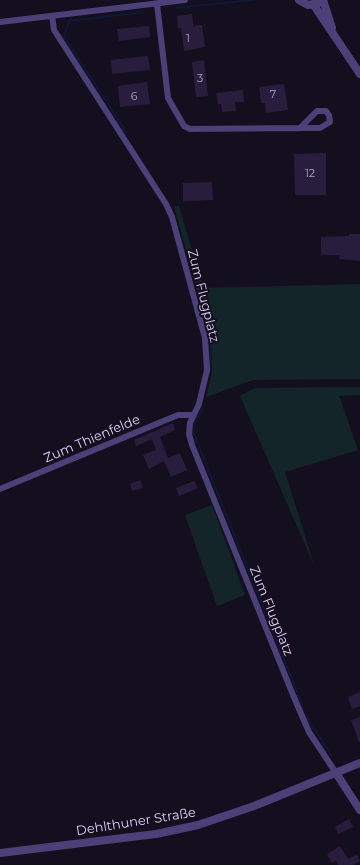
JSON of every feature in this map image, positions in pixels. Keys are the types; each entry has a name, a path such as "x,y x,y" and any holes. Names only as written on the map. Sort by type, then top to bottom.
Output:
{"street":[{"path":"0,22 185,0"},
{"path":"298,0 304,3 313,4 323,0 336,38"},
{"path":"157,4 168,98 184,126 190,129 300,128 324,126 330,122 329,115 326,111 317,111 300,128"},
{"path":"313,4 360,74"},
{"name":"Zum Flugplatz","path":"52,16 54,30 166,204 172,217 205,338 207,370 199,404 190,423 189,434 192,445 309,732 336,773"},
{"name":"Zum Thienfelde","path":"0,489 178,415 193,415"},
{"name":"Dehlthuner Straße","path":"0,853 132,837 190,827 254,806 360,763"},
{"path":"336,773 360,810"}],"shaded area":[{"path":"174,206 179,206 203,288 360,284 360,379 253,380 206,397 212,372 211,341"},
{"path":"360,387 360,395 339,396 358,450 285,472 314,565 240,396 255,388"},
{"path":"212,505 245,595 217,606 185,515"}],"building":[{"path":"192,14 193,26 202,25 205,47 184,51 181,28 178,28 177,16"},
{"path":"149,26 150,37 119,41 117,29"},
{"path":"148,56 150,70 112,74 111,60"},
{"path":"204,60 208,96 196,97 192,62"},
{"path":"147,82 150,104 120,107 118,86"},
{"path":"284,84 288,110 266,113 265,103 261,103 259,87"},
{"path":"243,90 244,102 235,102 236,111 222,112 221,104 218,104 216,93"},
{"path":"326,153 326,195 295,195 294,154"},
{"path":"212,182 213,200 183,201 183,183"},
{"path":"349,234 360,234 360,261 339,259 340,255 321,255 321,237 349,236"},
{"path":"173,423 175,430 160,437 168,458 180,453 187,470 171,477 164,461 149,469 143,455 156,450 152,439 136,446 134,440"},
{"path":"140,480 143,488 132,491 130,484"},
{"path":"194,481 198,488 179,496 176,488"},
{"path":"360,692 360,706 352,709 348,697"},
{"path":"360,717 360,742 359,742 351,720"},
{"path":"349,819 353,827 338,834 335,827"},
{"path":"340,846 348,859 357,855 360,861 353,865 338,865 336,860 332,863 327,854"}],"waterway":[{"path":"176,8 252,0"},
{"path":"127,133 64,37 69,21 143,12"},
{"path":"208,341 210,352 210,370"},
{"path":"203,409 196,420 193,432 303,707"},
{"path":"307,717 331,755"}]}
